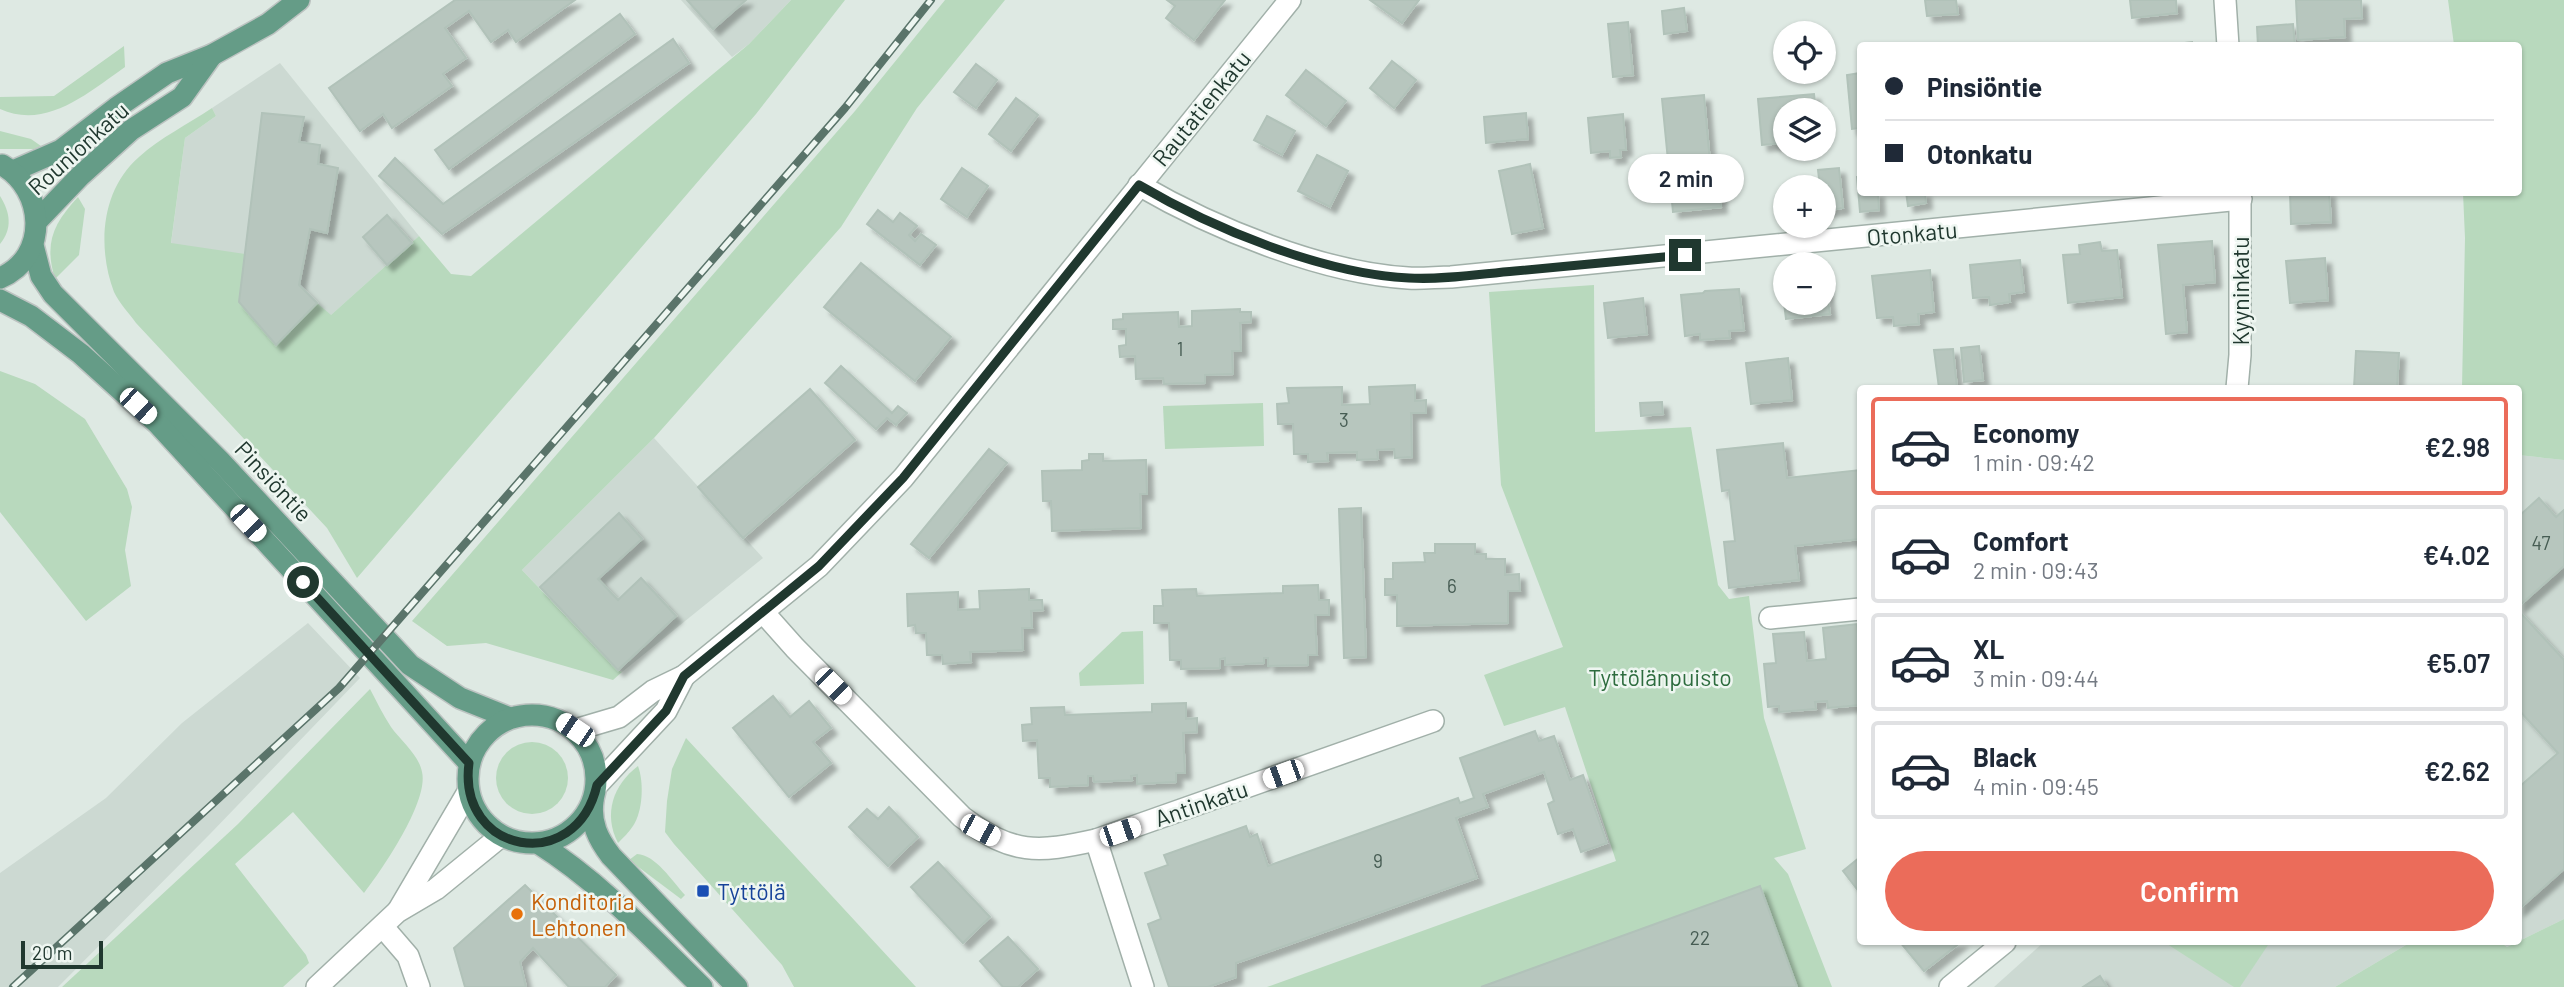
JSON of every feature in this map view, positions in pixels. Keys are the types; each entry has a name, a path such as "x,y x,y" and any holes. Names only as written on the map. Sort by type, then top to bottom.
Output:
{"main road":[{"name":"Rounionkatu","path":"6,167 61,150 167,73 212,55 268,24 299,0"},
{"name":"Rounionkatu","path":"37,221 80,176 131,130 182,97 212,55"},
{"path":"0,278 22,262 33,244 37,221 34,202 26,185 6,167"},
{"name":"Pinsiöntie","path":"33,244 41,276 53,294 220,461 410,665 460,698 510,718"},
{"name":"Pinsiöntie","path":"0,300 31,316 81,354 157,424 469,763"},
{"path":"595,793 585,817 573,829 557,839 538,844 519,843 501,836 486,825 475,810 468,792 469,763 477,744 491,728 510,718 527,714 544,715 575,730 588,746 595,765 595,793 591,817 597,834 611,856 737,987"},
{"path":"538,844 563,859 618,904 702,987"}],"street":[{"name":"Rautatienkatu","path":"575,730 619,718 653,691 684,676 819,566 903,478 1290,0"},
{"path":"2225,0 2228,42"},
{"name":"Otonkatu","path":"1139,185 1261,242 1332,267 1409,278 1451,277 1726,251 2240,196"},
{"name":"Kyyninkatu","path":"2237,385 2240,355 2240,196"},
{"path":"1770,618 1857,609"},
{"name":"Antinkatu","path":"763,612 795,648 962,817 980,830 1018,847 1041,850 1096,840 1433,721"},
{"name":"Rautatienkatu","path":"595,793 666,711 684,676"},
{"path":"390,920 468,792"},
{"path":"317,987 390,920 436,889 501,836"},
{"path":"1096,840 1143,987"},
{"path":"390,920 408,956 419,987"},
{"path":"1950,987 2001,945"}],"shaded area":[{"path":"681,0 791,0 749,44 732,57"},
{"path":"280,63 419,236 330,316 317,303 276,345 239,302 171,244 185,138 216,116 212,108"},
{"path":"654,438 763,558 622,672 522,570"},
{"path":"2522,455 2564,460 2564,919 2522,940"},
{"path":"308,623 360,678 58,987 0,987 0,873 106,798 182,723"},
{"path":"2041,945 2406,945 2335,987 1994,987"}],"green space":[{"path":"791,0 845,0 756,114 357,578 327,528 136,323 114,292 105,257 104,238 110,202 117,186 126,170 147,150 212,108 216,116 185,138 171,243 245,254 239,302 276,345 317,303 331,315 419,236 451,274 471,276 749,44"},
{"path":"945,0 1005,0 917,108 841,227 654,438 522,570 617,670 622,672 613,680 486,643 447,646 412,621 855,111"},
{"path":"2448,0 2564,0 2564,460 2522,455 2522,385 2462,385 2465,238 2463,196 2522,196 2522,42 2454,42"},
{"path":"124,46 125,67 66,106 34,115 0,109 0,97 54,96"},
{"path":"0,131 31,139 41,146 34,149 0,149"},
{"path":"0,196 9,220 7,232 0,244"},
{"path":"78,197 85,209 79,255 55,279 50,255 53,235 62,216"},
{"name":"Tyttölänpuisto","path":"1594,285 1595,432 1691,427 1718,585 1729,599 1749,596 1764,718 1806,849 1774,858 1788,874 1832,987 1797,987 1760,887 1481,987 1267,987 1616,861 1565,707 1504,726 1484,675 1563,647 1501,485 1489,292"},
{"path":"0,371 35,384 85,419 127,489 132,507 125,550 131,586 86,621 0,512"},
{"path":"1263,403 1264,446 1165,449 1163,406"},
{"path":"1143,631 1144,684 1080,686 1079,673 1122,632"},
{"path":"370,689 391,727 417,760 422,772 422,785 402,835 364,893 293,812 235,864 306,955 309,963 283,987 62,987 238,824"},
{"path":"686,738 916,987 794,987 782,965 665,832 672,769"},
{"path":"532,742 552,748 562,758 568,778 562,798 552,808 532,814 512,808 502,798 496,778 502,758 512,748"},
{"path":"638,766 642,788 639,813 633,826 618,843 611,821 613,801 622,782"},
{"path":"637,854 644,855 657,864 685,895 681,899 629,860"},
{"path":"2564,919 2564,987 2335,987 2406,945 2507,947 2522,945 2522,940"},
{"path":"2169,945 2268,945 2240,987 2234,987"}],"building":[{"path":"455,0 575,0 516,42 508,30 491,42 469,11 445,28 466,58 443,74 452,86 392,128 383,114 360,131 329,88"},
{"path":"687,0 746,0 713,29"},
{"path":"1167,0 1225,0 1194,40 1166,18 1175,6"},
{"path":"1370,0 1419,0 1402,23"},
{"path":"1925,0 1956,0 1958,14 1927,16"},
{"path":"2130,0 2176,0 2177,13 2132,18"},
{"path":"2296,0 2361,0 2362,18 2344,19 2345,37 2298,40"},
{"path":"1684,8 1687,31 1664,34 1662,11"},
{"path":"620,14 635,34 449,169 435,150"},
{"path":"1628,22 1633,75 1613,77 1608,24"},
{"path":"2293,24 2295,42 2258,42 2257,27"},
{"path":"673,39 689,63 442,234 379,176 395,158 443,204"},
{"path":"1392,61 1416,80 1394,108 1370,88"},
{"path":"976,64 997,80 976,108 954,92"},
{"path":"1306,70 1346,101 1326,126 1286,95"},
{"path":"1857,73 1857,128 1852,129 1847,75"},
{"path":"1814,94 1814,98 1773,98 1773,144 1762,145 1758,99"},
{"path":"1704,95 1710,162 1717,162 1721,207 1673,212 1662,99"},
{"path":"1016,98 1038,115 1011,151 989,134"},
{"path":"262,113 304,117 299,142 320,145 318,164 338,168 327,233 310,229 299,285 317,303 276,345 239,302"},
{"path":"1526,113 1528,139 1486,143 1484,117"},
{"path":"1623,114 1626,150 1620,150 1621,157 1610,158 1610,151 1591,153 1588,118"},
{"path":"1267,116 1295,131 1282,155 1254,140"},
{"path":"1317,155 1348,171 1330,207 1298,191"},
{"path":"1530,164 1543,228 1512,234 1499,171"},
{"path":"962,168 988,186 967,217 941,199"},
{"path":"1839,168 1843,208 1836,209 1836,175 1819,175 1818,170"},
{"path":"1859,196 1878,196 1879,210 1860,212"},
{"path":"1907,196 1925,196 1926,203 1908,206"},
{"path":"2290,196 2329,196 2331,222 2291,224"},
{"path":"878,210 893,222 900,213 917,226 909,235 915,241 921,234 936,245 920,265 867,224"},
{"path":"387,215 412,243 387,265 363,237"},
{"path":"2212,241 2215,282 2183,285 2187,332 2166,334 2158,245"},
{"path":"2100,242 2102,251 2117,250 2122,297 2068,303 2063,255 2080,254 2079,245"},
{"path":"2325,258 2328,300 2290,303 2286,261"},
{"path":"2020,260 2024,292 2009,294 2010,302 1990,305 1989,297 1973,298 1970,265"},
{"path":"861,263 951,337 915,381 824,307"},
{"path":"1930,270 1934,312 1918,314 1919,324 1894,326 1893,317 1877,318 1872,276"},
{"path":"1739,289 1744,330 1729,331 1730,338 1700,340 1700,334 1685,336 1681,295"},
{"path":"1643,298 1647,334 1608,338 1604,303"},
{"path":"1240,309 1240,312 1251,312 1251,322 1240,323 1241,351 1232,351 1233,374 1205,375 1205,383 1164,384 1163,378 1136,379 1135,356 1120,357 1119,346 1126,345 1126,329 1113,329 1113,320 1123,319 1123,314 1178,312 1179,327 1192,326 1192,311"},
{"path":"1786,315 1821,315 1786,319"},
{"path":"1979,346 1983,380 1964,382 1961,348"},
{"path":"1953,349 1957,385 1939,385 1934,350"},
{"path":"2356,351 2399,353 2397,385 2354,385"},
{"path":"1788,358 1792,400 1751,404 1746,363"},
{"path":"841,366 892,413 898,406 907,413 896,425 887,418 876,429 825,383"},
{"path":"1415,385 1415,401 1426,400 1426,413 1411,413 1412,457 1395,458 1394,449 1377,450 1378,459 1357,460 1357,452 1327,453 1328,461 1308,462 1308,454 1294,454 1293,424 1278,424 1277,404 1289,403 1287,388 1342,387 1342,405 1370,404 1369,387"},
{"path":"810,389 855,440 743,538 698,487"},
{"path":"1662,402 1663,414 1641,416 1640,403"},
{"path":"1783,443 1787,478 1857,470 1857,539 1795,546 1799,580 1729,588 1724,542 1735,541 1729,490 1722,491 1717,450"},
{"path":"989,449 1007,463 929,558 911,544"},
{"path":"1089,454 1103,454 1103,461 1146,460 1147,494 1140,494 1141,528 1052,531 1051,501 1043,501 1042,471 1082,470 1082,461 1089,460"},
{"path":"2539,498 2556,517 2564,510 2564,566 2522,603 2522,513"},
{"path":"1361,508 1366,657 1344,658 1339,509"},
{"path":"619,513 642,539 598,579 618,600 641,578 676,616 618,670 540,587"},
{"path":"1435,544 1475,544 1475,554 1486,554 1486,559 1505,559 1505,575 1519,574 1520,591 1508,591 1508,623 1397,626 1397,595 1385,595 1385,579 1393,579 1393,563 1425,562 1424,553 1435,553"},
{"path":"1318,585 1319,600 1329,600 1329,615 1315,615 1317,655 1308,655 1308,665 1268,666 1268,658 1264,658 1264,663 1225,665 1225,658 1220,659 1220,668 1181,669 1181,660 1170,660 1169,623 1154,623 1154,606 1163,606 1162,590 1196,589 1197,596 1283,593 1283,586"},
{"path":"1029,589 1029,600 1042,600 1043,610 1031,611 1032,628 1022,628 1023,650 970,652 971,662 943,664 942,655 927,655 926,633 916,633 915,625 908,626 907,594 958,592 958,610 980,609 979,591"},
{"path":"2522,614 2564,660 2564,869 2522,906 2522,784 2558,753 2522,713"},
{"path":"1857,624 1857,705 1828,708 1827,701 1815,702 1816,709 1779,712 1779,706 1768,707 1764,664 1776,663 1773,634 1804,632 1807,661 1826,659 1823,628"},
{"path":"773,696 790,717 809,701 831,728 813,742 831,763 789,797 733,728"},
{"path":"1186,703 1186,719 1197,718 1197,732 1183,733 1185,773 1176,773 1176,782 1137,784 1137,775 1131,776 1132,780 1094,782 1093,776 1088,776 1088,785 1050,787 1050,778 1039,778 1037,740 1023,741 1022,725 1032,724 1031,708 1064,707 1065,715 1152,712 1152,704"},
{"path":"1535,731 1539,741 1554,736 1570,780 1583,775 1607,843 1581,852 1573,829 1558,834 1548,804 1554,801 1544,772 1483,794 1488,807 1456,818 1477,878 1236,963 1236,977 1208,987 1169,987 1148,924 1161,919 1145,873 1168,865 1164,855 1246,826 1250,837 1257,834 1268,866 1458,798 1460,803 1474,798 1460,758"},
{"path":"889,807 918,837 888,866 849,827 867,809 878,819"},
{"path":"1857,859 1857,889 1843,871"},
{"path":"938,862 990,917 963,943 911,887"},
{"path":"525,885 616,975 605,987 569,987 533,948 520,962 526,987 465,987 454,948"},
{"path":"1760,886 1797,987 1481,987"},
{"path":"1008,937 1038,969 1018,987 1003,987 980,961"},
{"path":"1902,945 1957,945 1924,971"},
{"path":"2100,976 2107,987 2083,987"}],"railway":[{"path":"13,987 339,688 845,108 931,0"}],"place":[{"name":"Tyttölä","path":"703,891"},
{"name":"Konditoria Lehtonen","path":"517,914"}],"route":[{"path":"303,582 469,763 468,792 475,810 486,825 501,836 519,843 538,844 557,839 585,817 593,802 597,785 666,711 684,676 819,566 903,478 1139,185 1261,242 1332,267 1360,272 1409,278 1451,277 1685,255"}]}
